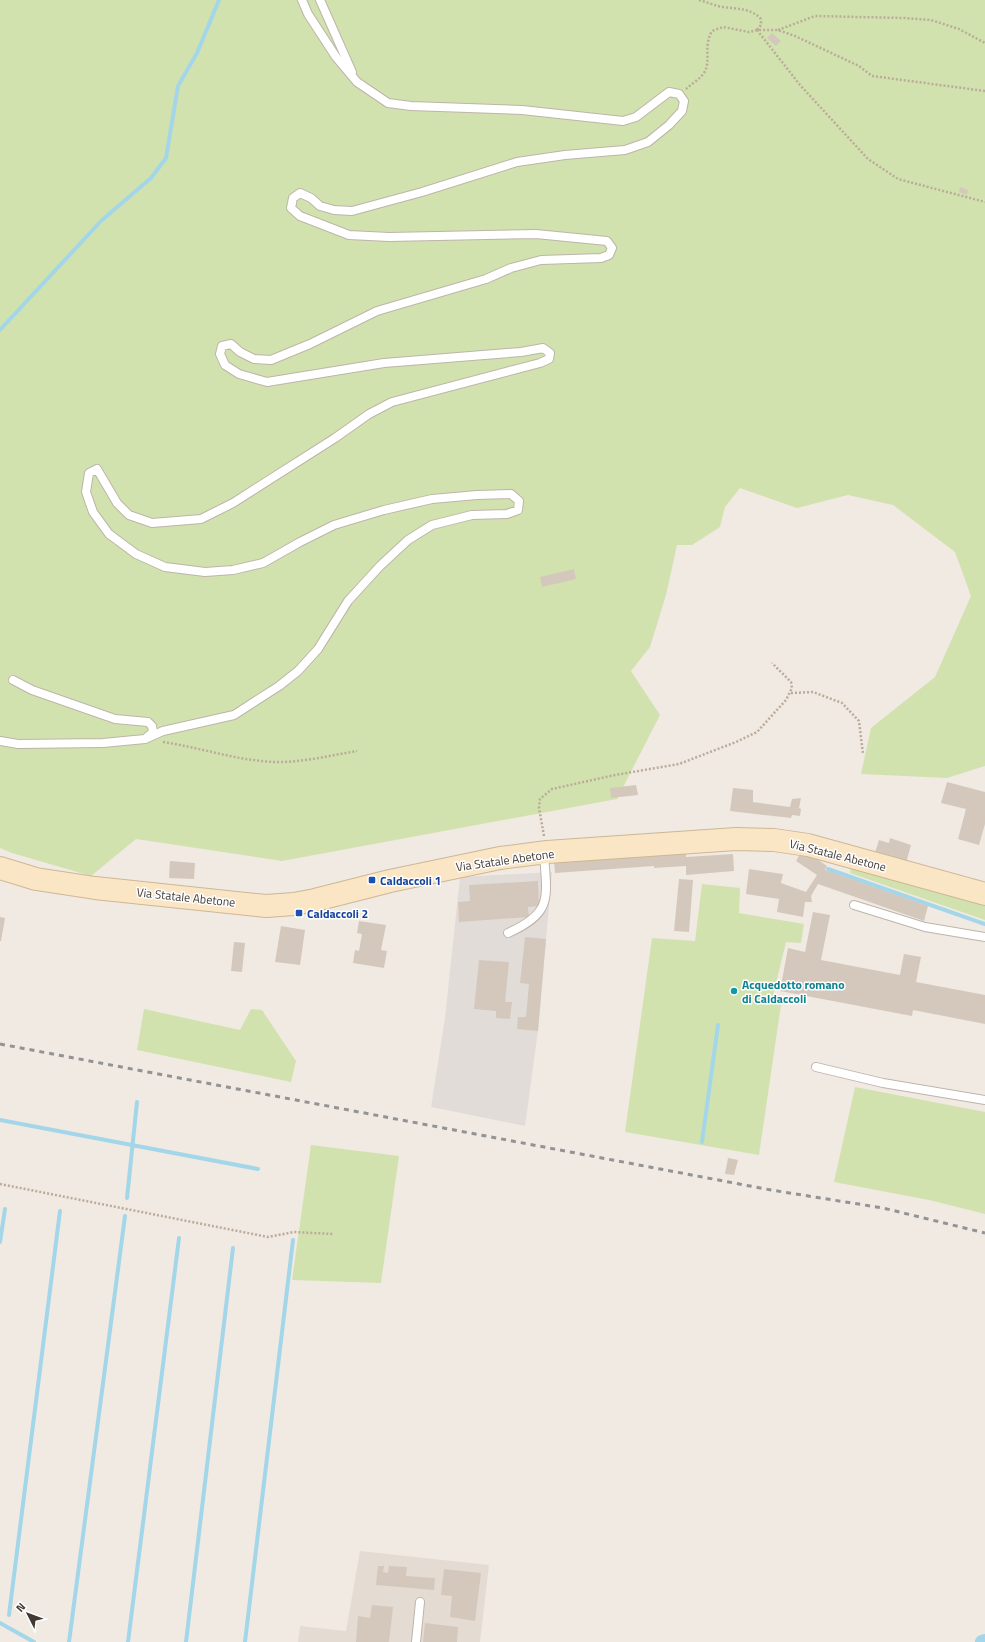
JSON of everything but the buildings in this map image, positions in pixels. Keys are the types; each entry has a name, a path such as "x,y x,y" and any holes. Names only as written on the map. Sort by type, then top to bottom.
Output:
{"main road":[{"name":"Via Statale Abetone","path":"0,868 36,879 95,888 266,906 294,904 315,900 464,865 545,853 736,839 774,840 808,845 985,894"}],"lane":[{"path":"0,741 18,744 103,743 145,739 163,731 234,715 279,686 298,671 318,649 348,601 380,566 408,540 432,525 472,515 507,514 518,510 519,501 511,494 432,499 334,525 263,563 233,570 205,572 165,567 136,554 109,534 93,512 86,492 89,473 97,469 117,503 129,515 152,523 200,519 233,503 335,438 369,414 392,402 540,363 549,360 550,353 543,348 521,352 384,363 267,382 239,374 225,365 220,354 222,346 231,344 240,352 254,359 271,360 310,344 378,311 486,279 511,268 541,260 601,258 609,255 612,248 607,241 536,234 389,237 349,235 300,216 291,208 293,198 300,193 311,198 320,206 334,210 352,211 422,192 516,162 565,155 625,150 648,142 669,126 682,111 684,101 679,94 669,92 636,117 623,121 522,110 411,106 388,103 357,82 336,58 308,14 302,0"},
{"path":"320,0 357,82"},
{"path":"13,680 32,690 116,719 148,722 152,726 153,732 145,739"},
{"path":"508,933 533,920 540,913 546,890 545,853"},
{"path":"854,905 925,927 985,937"},
{"path":"816,1066 883,1082 985,1100"},
{"path":"416,1642 420,1602"}],"path":[{"path":"699,0 722,7 745,10 757,14 761,19 761,24 757,30"},
{"path":"778,30 815,16 904,18 931,20 959,29 985,43"},
{"path":"679,94 705,73 708,62 706,41 712,31 723,27 749,32 757,30 778,30 795,36 859,66 872,76 985,91"},
{"path":"757,30 800,85 868,159 898,178 985,202"},
{"path":"545,853 539,808 540,799 544,794 552,789 615,775 679,764 736,742 757,732 786,700 792,688 791,682 772,663"},
{"path":"791,692 813,692 846,706 859,721 863,754"},
{"path":"145,739 237,758 284,762 357,751"},
{"path":"0,1184 268,1236 294,1232 333,1234"}],"shaded area":[{"path":"552,872 538,1031 525,1126 431,1107 445,1018 460,877"},
{"path":"360,1551 489,1565 480,1642 298,1642 300,1626 346,1631"}],"green space":[{"path":"0,0 985,0 985,766 947,778 861,774 871,728 935,677 971,596 955,552 893,505 848,495 797,508 740,488 725,507 720,527 692,545 677,545 666,595 650,647 631,671 660,715 617,799 282,861 136,839 91,876 12,853 0,848"},
{"path":"852,864 985,902 985,920 850,873"},
{"path":"702,884 740,888 739,913 804,924 801,943 786,942 773,996 782,998 759,1155 625,1132 652,938 695,941"},
{"path":"144,1009 240,1030 251,1009 262,1010 296,1061 291,1082 137,1050"},
{"path":"855,1087 985,1112 985,1214 929,1200 834,1182"},
{"path":"311,1145 399,1156 381,1283 292,1280"}],"waterway":[{"path":"0,330 101,221 151,178 166,158 178,86 197,53 219,0"},
{"path":"828,869 985,924"},
{"path":"702,1142 718,1025"},
{"path":"127,1198 137,1102"},
{"path":"0,1120 258,1169"},
{"path":"0,1242 5,1209"},
{"path":"9,1615 60,1211"},
{"path":"69,1642 125,1216"},
{"path":"128,1642 179,1238"},
{"path":"245,1642 293,1240"},
{"path":"186,1642 233,1248"},
{"path":"0,1623 34,1642"}],"railway":[{"path":"0,1044 771,1190 883,1208 985,1233"}],"place":[{"name":"Caldaccoli 1","path":"372,880"},
{"name":"Caldaccoli 2","path":"299,913"},
{"name":"Acquedotto romano di Caldaccoli","path":"734,991"}]}
